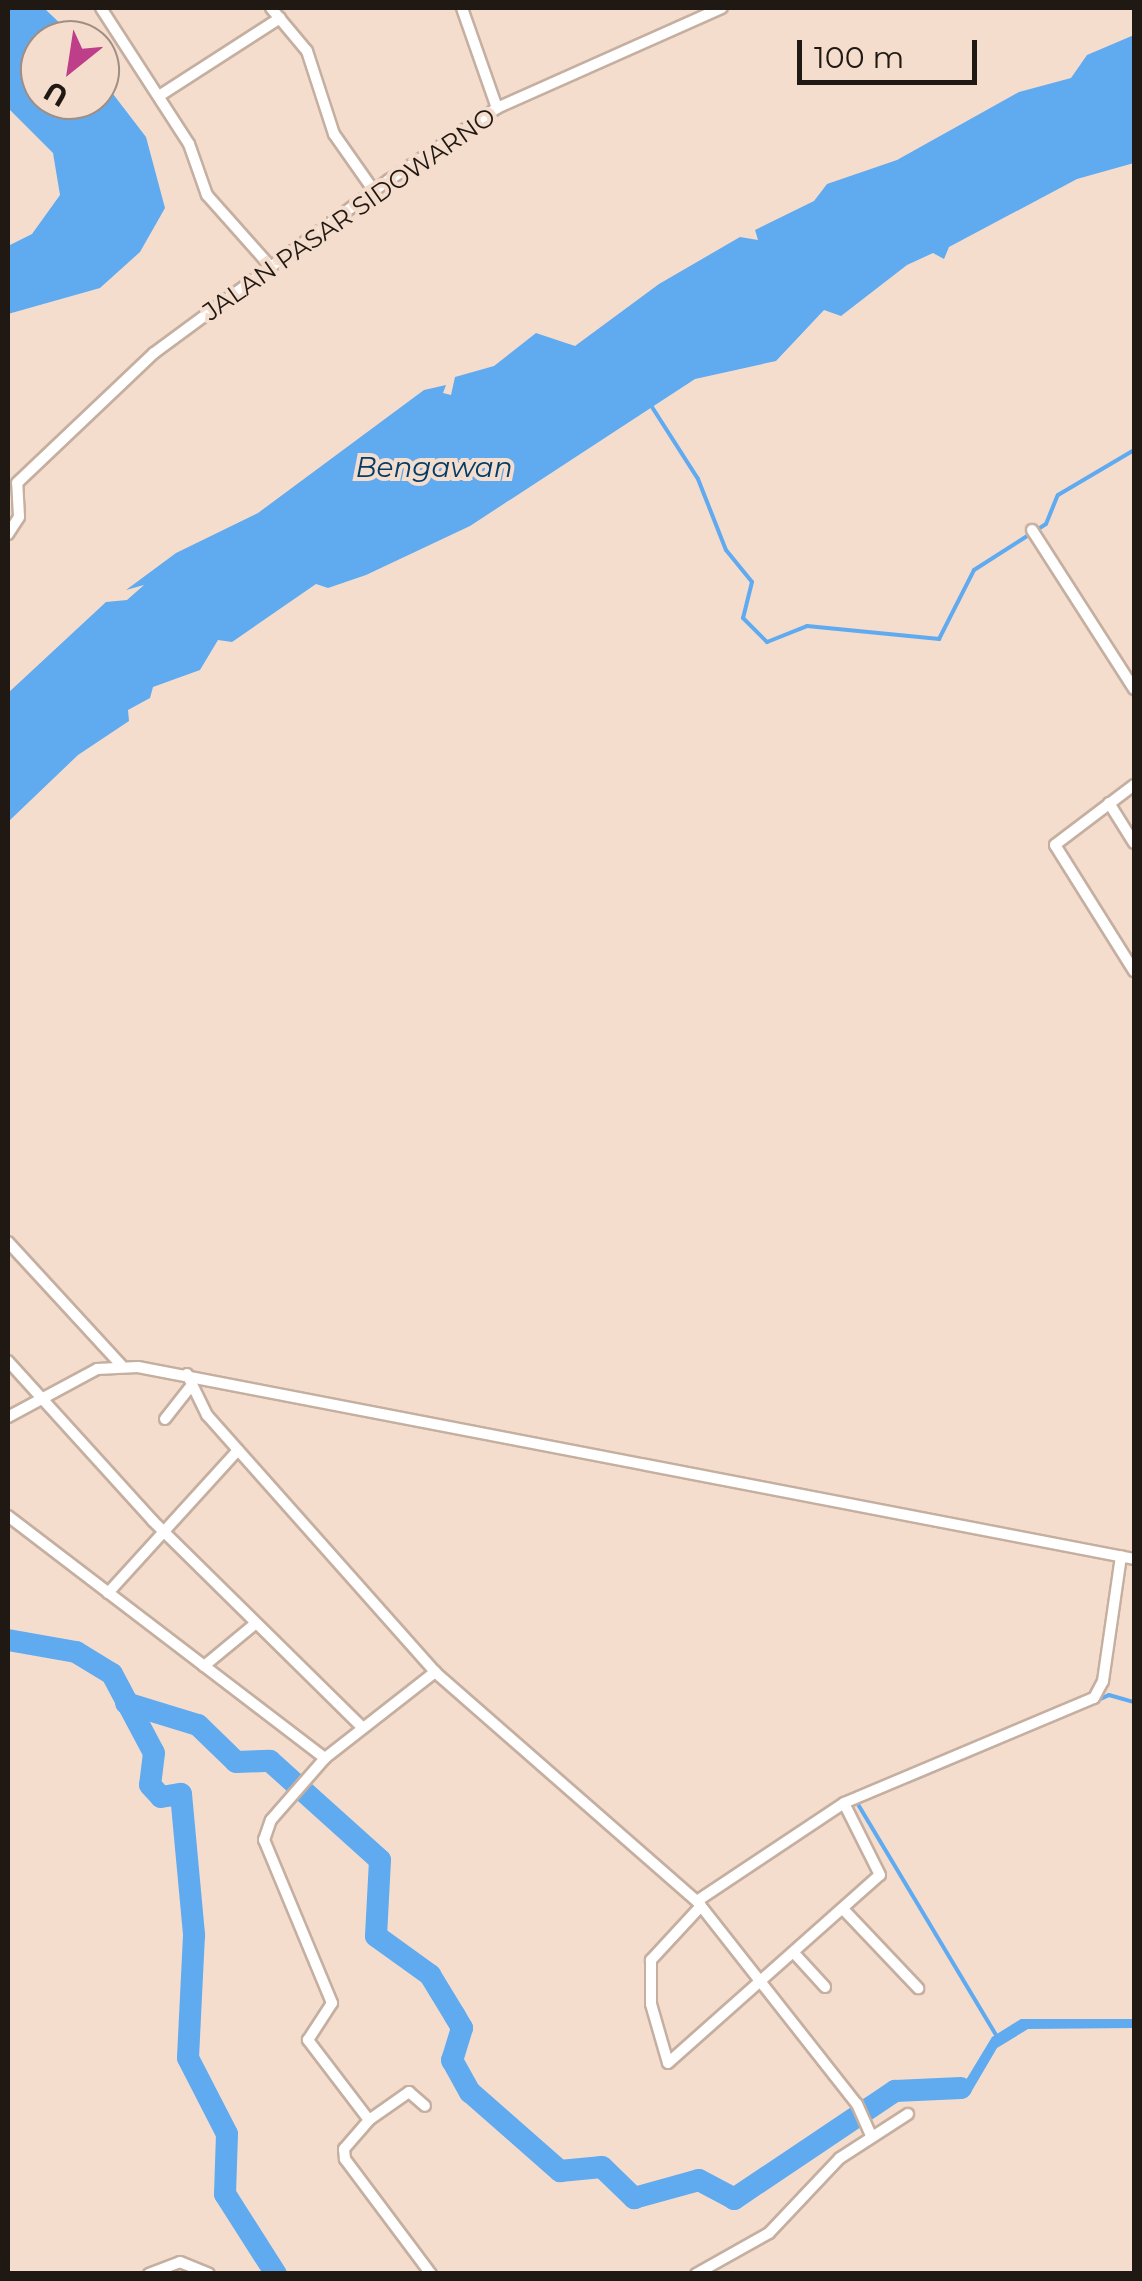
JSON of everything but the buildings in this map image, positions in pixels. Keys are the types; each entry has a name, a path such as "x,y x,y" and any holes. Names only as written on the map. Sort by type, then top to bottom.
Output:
{"street":[{"path":"102,8 159,96 208,195 271,267"},
{"path":"272,8 307,50 342,148 374,190"},
{"path":"462,8 497,108"},
{"name":"JALAN PASAR SIDOWARNO","path":"12,481 154,352 374,190 497,108 722,8"},
{"path":"159,96 280,18"},
{"path":"8,534 19,517 12,481"},
{"path":"1032,530 1134,690"},
{"path":"1133,974 1056,852 1062,836 1134,785"},
{"path":"1109,803 1134,843"},
{"path":"8,1242 121,1364 1134,1559"},
{"path":"8,1361 161,1528 360,1725"},
{"path":"8,1417 121,1364"},
{"path":"165,1420 189,1380"},
{"path":"189,1380 238,1450 436,1672 699,1903 857,2104 869,2133"},
{"path":"108,1593 161,1528 238,1450"},
{"path":"8,1516 325,1758"},
{"path":"846,1806 880,1875 668,2063 651,2004 651,1960 699,1903 846,1806 1094,1698 1104,1681 1121,1556"},
{"path":"204,1666 256,1622"},
{"path":"369,2120 308,2040 332,2003 264,1840 297,1788 325,1758 360,1725 436,1672"},
{"path":"844,1910 918,1988"},
{"path":"794,1953 824,1986"},
{"path":"425,2106 409,2092 369,2120 344,2149 345,2159 431,2274"},
{"path":"696,2274 779,2225 840,2158 869,2133 908,2114"},
{"path":"149,2274 180,2262 209,2274"}],"water":[{"path":"8,8 44,8 57,20 20,20 20,120 8,108"},
{"name":"Bengawan","path":"1134,35 1134,163 1077,179 949,247 944,259 933,253 907,265 841,316 824,310 776,361 695,379 470,526 366,575 328,588 316,584 232,642 218,640 200,670 153,687 150,698 128,710 129,721 78,755 8,822 8,693 106,602 127,600 144,585 126,590 176,553 258,513 424,390 446,385 443,393 451,395 455,377 494,366 536,333 575,346 659,284 740,237 758,240 755,230 814,201 827,184 897,160 1019,92 1071,78 1087,55"},
{"path":"120,103 146,137 165,208 140,252 100,288 8,314 8,246 32,234 60,195 53,153 20,120 120,120"},
{"path":"1021,2019 1134,2019 1134,2028 1028,2029 997,2048 970,2094 931,2095 932,2082 966,2080 992,2037"}],"waterway":[{"path":"652,407 698,479 726,550 752,582 743,618 767,642 807,626 939,639 974,570 1046,524 1058,495 1134,450"},
{"path":"8,1640 76,1652 112,1674 154,1753 150,1785 161,1797 181,1794 194,1935 188,2058 227,2134 225,2194 276,2274"},
{"path":"1096,1701 1109,1695 1134,1702"},
{"path":"126,1703 198,1725 236,1762 270,1761 380,1860 376,1936 430,1975 455,2016 462,2028 452,2060 470,2092 560,2171 602,2167 634,2198 699,2180 734,2199 895,2091 961,2088"},
{"path":"908,1782 1000,1743"},
{"path":"856,1801 997,2037"}]}
